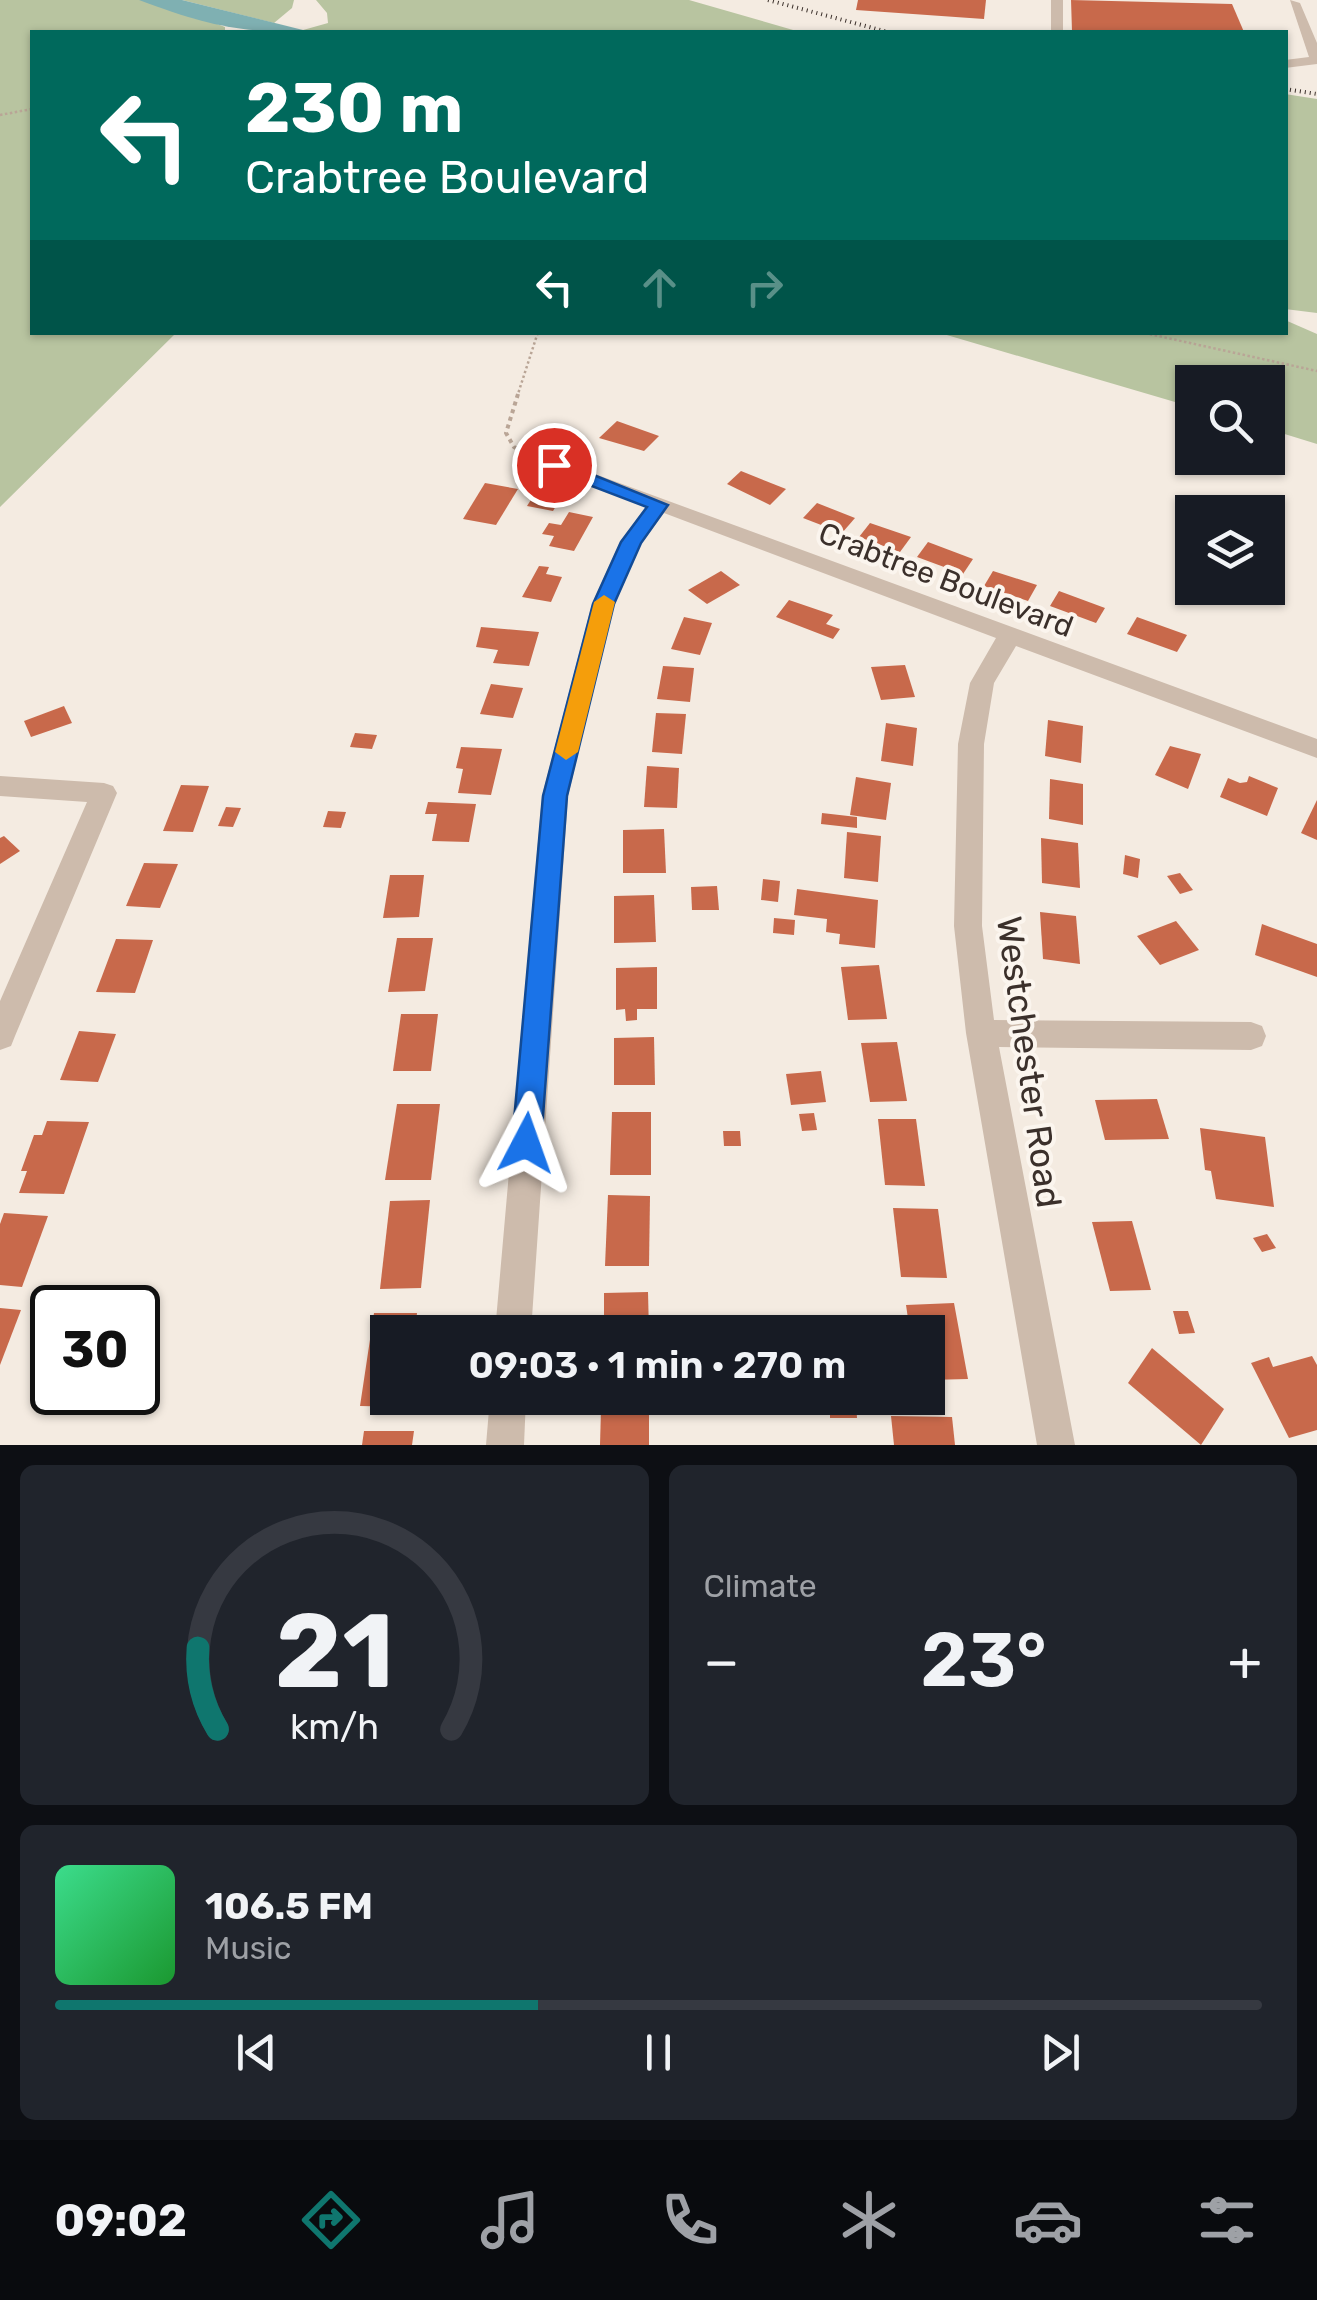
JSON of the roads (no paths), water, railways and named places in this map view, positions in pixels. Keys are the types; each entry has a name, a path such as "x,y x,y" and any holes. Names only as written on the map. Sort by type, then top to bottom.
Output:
{"street":[{"path":"1057,0 1057,30"},
{"path":"1288,64 1317,59 1294,3"},
{"name":"Crabtree Boulevard","path":"554,465 1317,749"},
{"path":"514,1315 555,796 604,604 631,542 658,505"},
{"name":"Westchester Road","path":"1010,636 982,683 971,744 968,926 981,1033 1056,1445"},
{"path":"0,786 104,793 0,1036"},
{"path":"981,1033 1251,1036"},
{"path":"505,1445 507,1415"}],"water":[{"path":"139,0 182,0 303,30 255,30 184,16"}],"railway":[{"path":"768,0 880,30"},
{"path":"1288,89 1317,94"}]}
